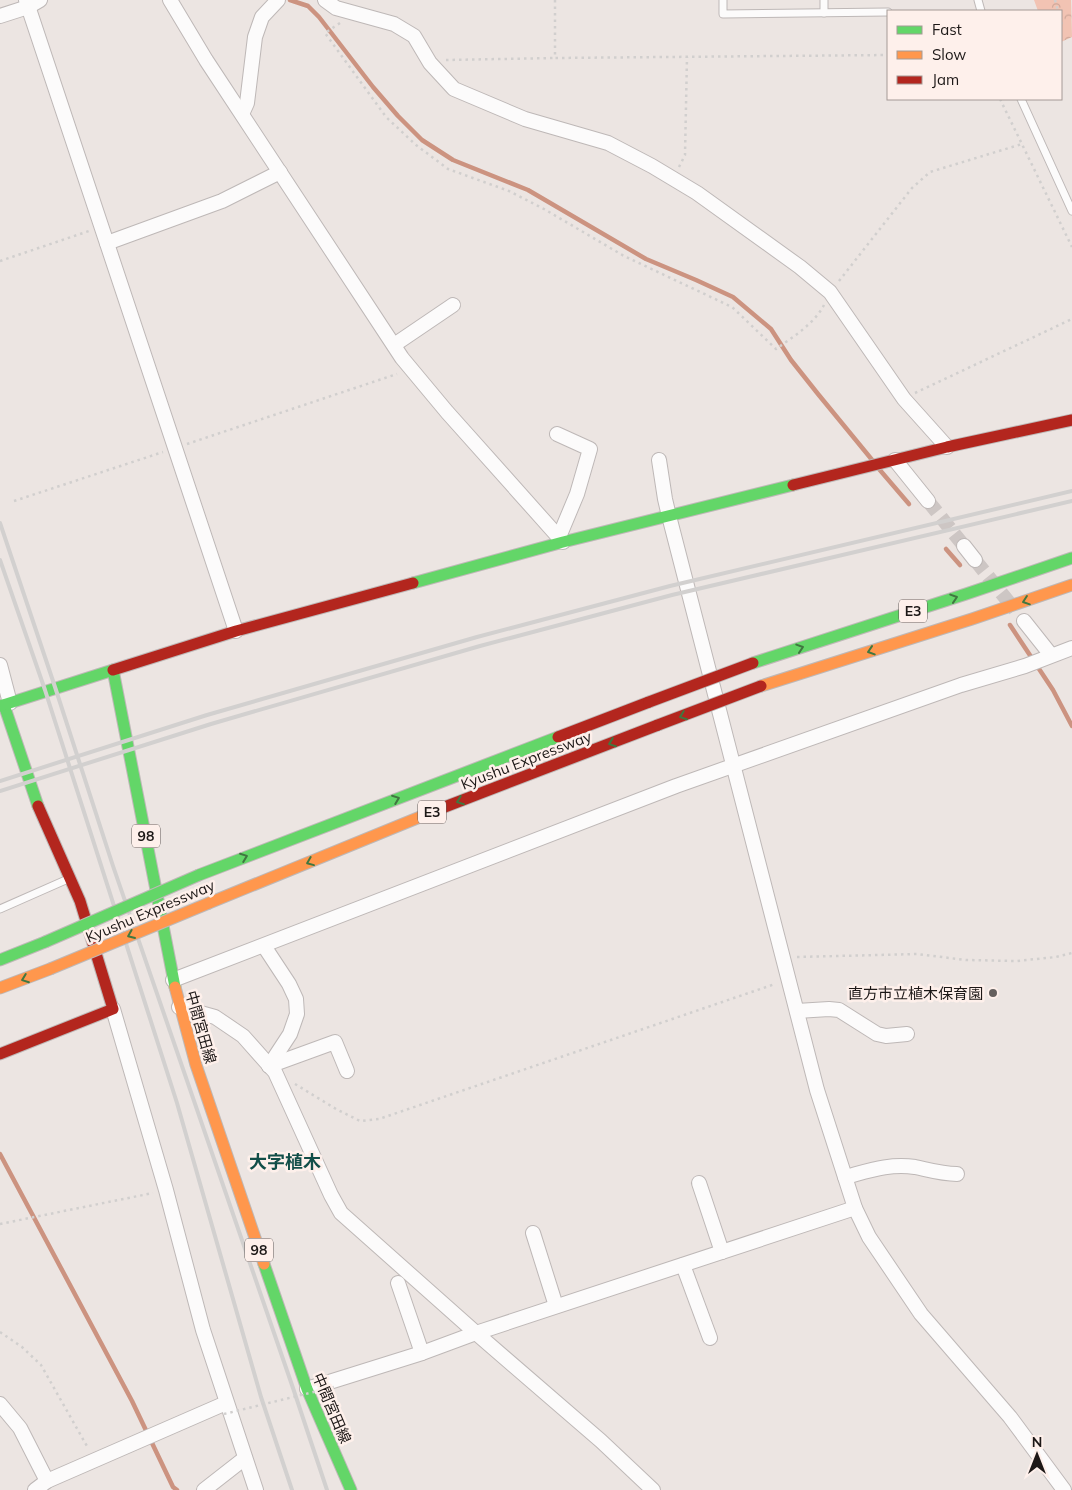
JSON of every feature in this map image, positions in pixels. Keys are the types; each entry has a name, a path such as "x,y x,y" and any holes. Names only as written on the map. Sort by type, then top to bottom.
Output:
{"main road":[{"path":"0,1054 113,1010 80,901 36,800 5,704 236,631 561,539 669,516 892,460 1072,420"},
{"name":"Kyushu Expressway","path":"0,960 40,937 102,917 199,875 648,702 753,663 1072,558"},
{"name":"Kyushu Expressway","path":"0,988 432,812 761,686 1072,586"},
{"name":"中間宮田線","path":"113,670 179,1007 196,1065 307,1389 350,1490"}],"street":[{"path":"0,16 27,3 40,0"},
{"path":"170,0 206,60 412,370 447,412 561,539 590,449 557,434"},
{"path":"242,114 247,103 255,37 262,17 278,0"},
{"path":"325,0 336,8 394,24 414,36 428,60 454,88 524,119 608,143 698,193 800,267 830,292 904,399 947,447"},
{"path":"27,3 236,631"},
{"path":"107,243 222,201 280,172"},
{"path":"394,345 453,305"},
{"path":"659,460 669,516 817,1090 855,1208 869,1237 922,1314 1010,1417 1059,1488"},
{"path":"892,460 928,500"},
{"path":"964,546 975,560"},
{"path":"1024,620 1048,657"},
{"path":"173,980 732,765 961,685 1025,666 1072,648"},
{"path":"0,666 5,704"},
{"path":"264,946 289,984 296,999 297,1014 290,1034 272,1069"},
{"path":"179,1007 215,1017 243,1036 272,1069 330,1195 341,1212 476,1333 600,1440 648,1488"},
{"path":"113,1010 166,1190 202,1330 225,1408 256,1490"},
{"path":"797,1011 839,1010 878,1034 886,1036 907,1034"},
{"path":"272,1069 335,1042 347,1071"},
{"path":"845,1177 882,1167 896,1166 957,1174"},
{"path":"699,1183 722,1252"},
{"path":"307,1389 422,1353 556,1306 855,1208"},
{"path":"533,1233 556,1306"},
{"path":"684,1265 710,1338"},
{"path":"398,1283 422,1353"},
{"path":"0,1404 20,1428 47,1482"},
{"path":"35,1490 47,1482 95,1460 225,1408"},
{"path":"204,1490 244,1458"}],"lane":[{"path":"723,0 723,14 887,12"},
{"path":"824,0 824,13"},
{"path":"1021,100 1072,211"},
{"path":"0,909 71,878"}],"path":[{"path":"555,0 555,58"},
{"path":"351,12 340,24 325,33 386,117 416,145 448,169 509,191 544,209 624,256 732,307 776,349 802,331 821,310 830,292 912,188 930,172 1022,144"},
{"path":"428,60 887,55"},
{"path":"674,179 685,155 687,57"},
{"path":"1000,100 1072,247"},
{"path":"0,261 101,226"},
{"path":"904,399 1072,319"},
{"path":"14,501 412,370"},
{"path":"783,957 917,954 966,960 1017,961 1056,957 1072,953"},
{"path":"272,1069 336,1109 360,1121 379,1119 789,980"},
{"path":"0,1224 166,1190"},
{"path":"0,1332 22,1347 41,1365 95,1460"},
{"path":"225,1408 334,1387"}],"green space":[{"path":"1034,0 1071,0 1072,37 1062,42 1062,10 1038,10"}],"waterway":[{"path":"290,0 308,6 319,17 373,87 422,140 453,160 528,190 646,259 733,297 771,329 791,360 873,461"},
{"path":"879,469 909,504"},
{"path":"946,549 960,565"},
{"path":"1010,625 1053,690 1072,726"},
{"path":"0,1154 132,1401 173,1487 177,1490"}],"tunnel":[{"path":"928,501 964,546"},
{"path":"975,560 1015,610"}],"railway":[{"path":"0,781 207,715 477,637 670,586 1072,491"},
{"path":"0,791 211,724 480,646 672,595 1072,501"},
{"path":"0,523 113,866 327,1490"},
{"path":"0,560 45,690 177,1103 261,1397 292,1490"}],"traffic: fast":[{"path":"413,583 563,542 793,485"},
{"path":"753,663 1072,558"},
{"path":"0,706 113,670 175,987"},
{"path":"4,705 38,806"},
{"path":"199,875 558,737"},
{"path":"45,942 199,875"},
{"path":"0,960 45,942"},
{"path":"264,1264 307,1389 351,1490"}],"traffic: slow":[{"path":"761,686 1072,585"},
{"path":"209,903 442,808"},
{"path":"50,969 209,903"},
{"path":"0,988 50,969"},
{"path":"175,987 196,1065 264,1264"}],"traffic: jam":[{"path":"793,485 947,447 1072,420"},
{"path":"113,670 236,631 413,583"},
{"path":"649,702 753,663"},
{"path":"658,725 761,686"},
{"path":"558,737 649,702"},
{"path":"442,808 658,725"},
{"path":"0,1054 113,1009 80,901 38,806"}],"place":[{"name":"直方市立植木保育園","path":"993,993"}],"district":[{"name":"大字植木","path":"285,1161"}]}
